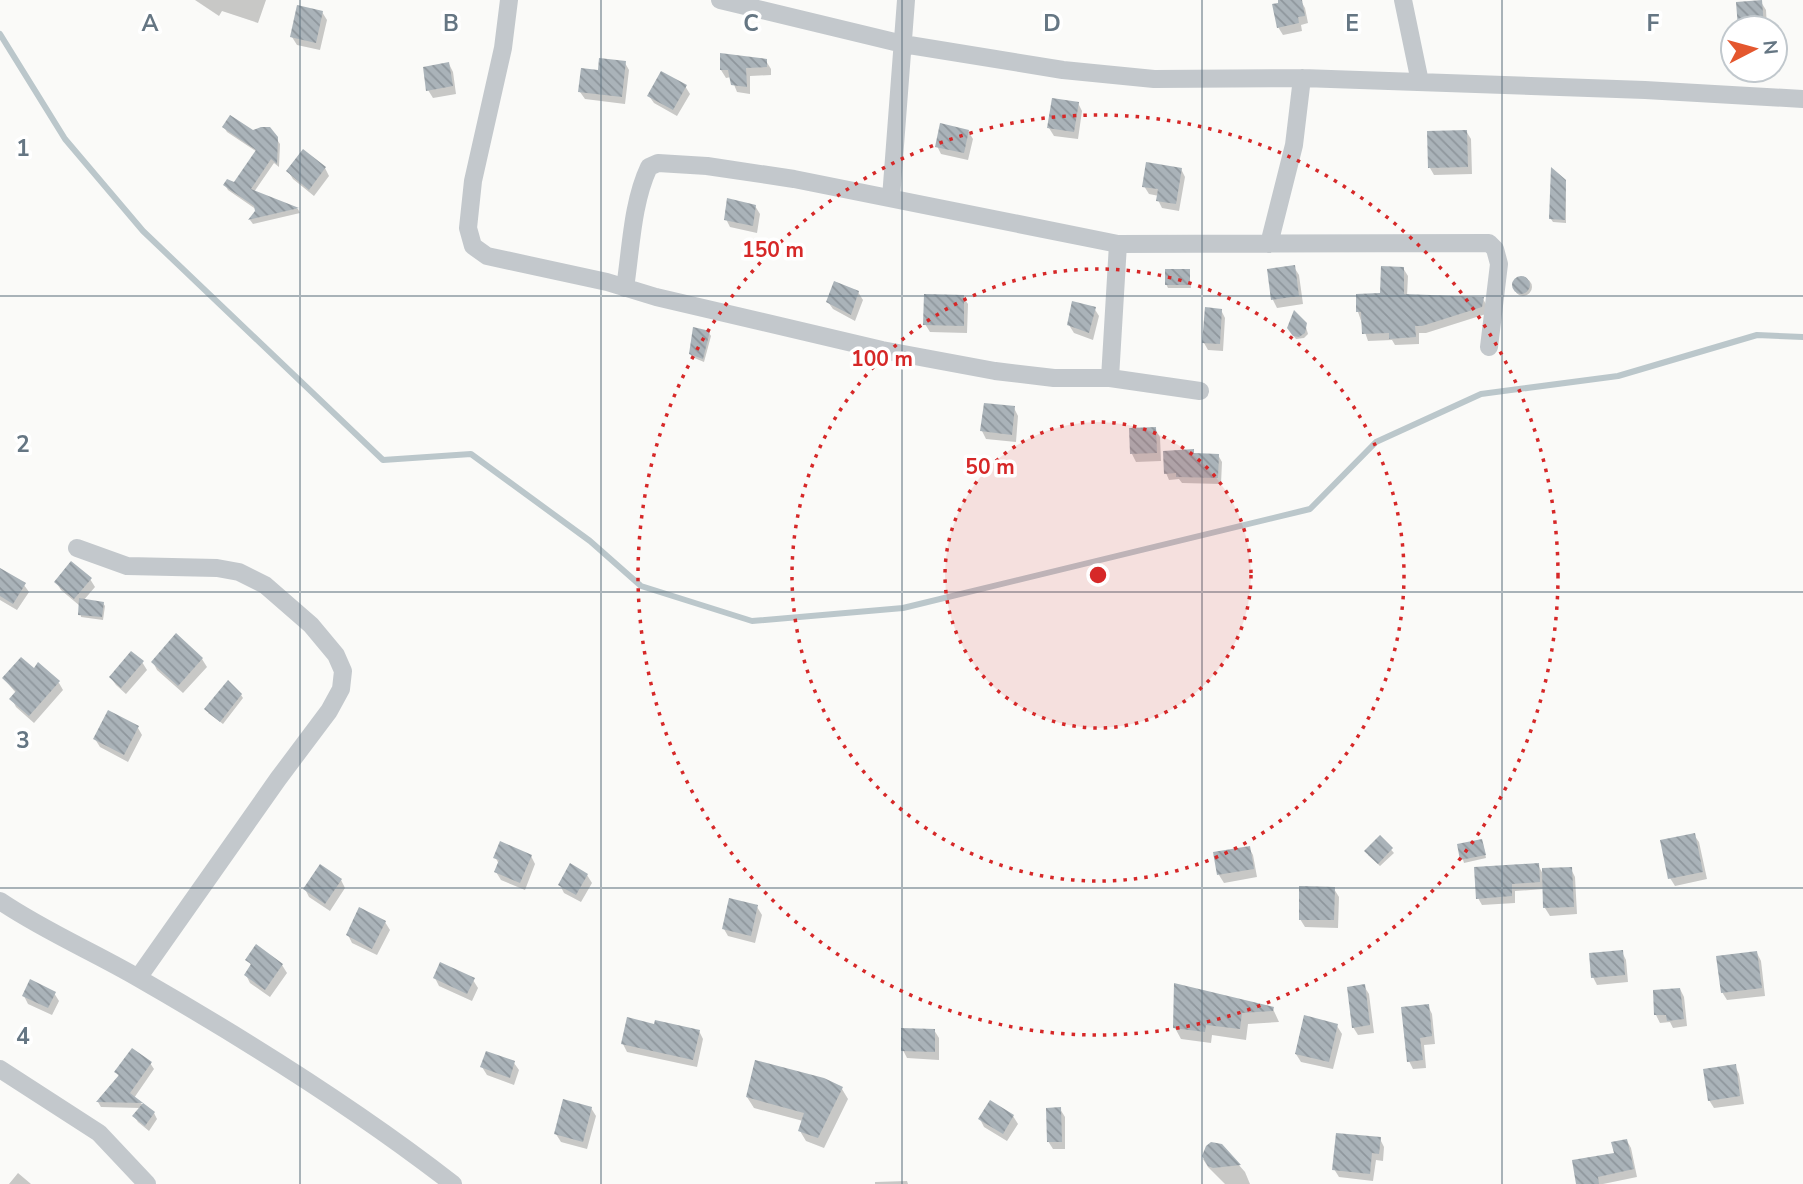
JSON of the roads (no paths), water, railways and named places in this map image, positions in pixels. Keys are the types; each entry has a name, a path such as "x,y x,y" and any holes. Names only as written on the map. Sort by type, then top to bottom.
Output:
{"street":[{"path":"509,0 503,48 473,181 468,228 473,246 487,256 607,282 656,298 919,357 995,371 1054,378 1110,378 1200,391"},
{"path":"720,0 903,44 1063,70 1154,79 1302,78 1646,90 1803,99"},
{"path":"891,198 906,0"},
{"path":"1403,0 1420,82"},
{"path":"1269,244 1294,145 1302,78"},
{"path":"625,288 637,207 645,176 649,167 658,163 732,170 891,198 1118,244 1489,243 1495,249 1499,264 1489,347"},
{"path":"1110,378 1118,244"},
{"path":"76,548 127,566 216,568 247,576 265,585 311,625 336,655 344,671 341,689 329,711 138,978"},
{"path":"0,901 254,1045 410,1151 453,1184"},
{"path":"0,1069 99,1133 147,1184"}],"waterway":[{"path":"0,34 65,139 143,231 383,460 471,454 590,541 641,586 752,621 903,608 1310,509 1376,442 1481,394 1618,376 1757,335 1803,337"}]}
